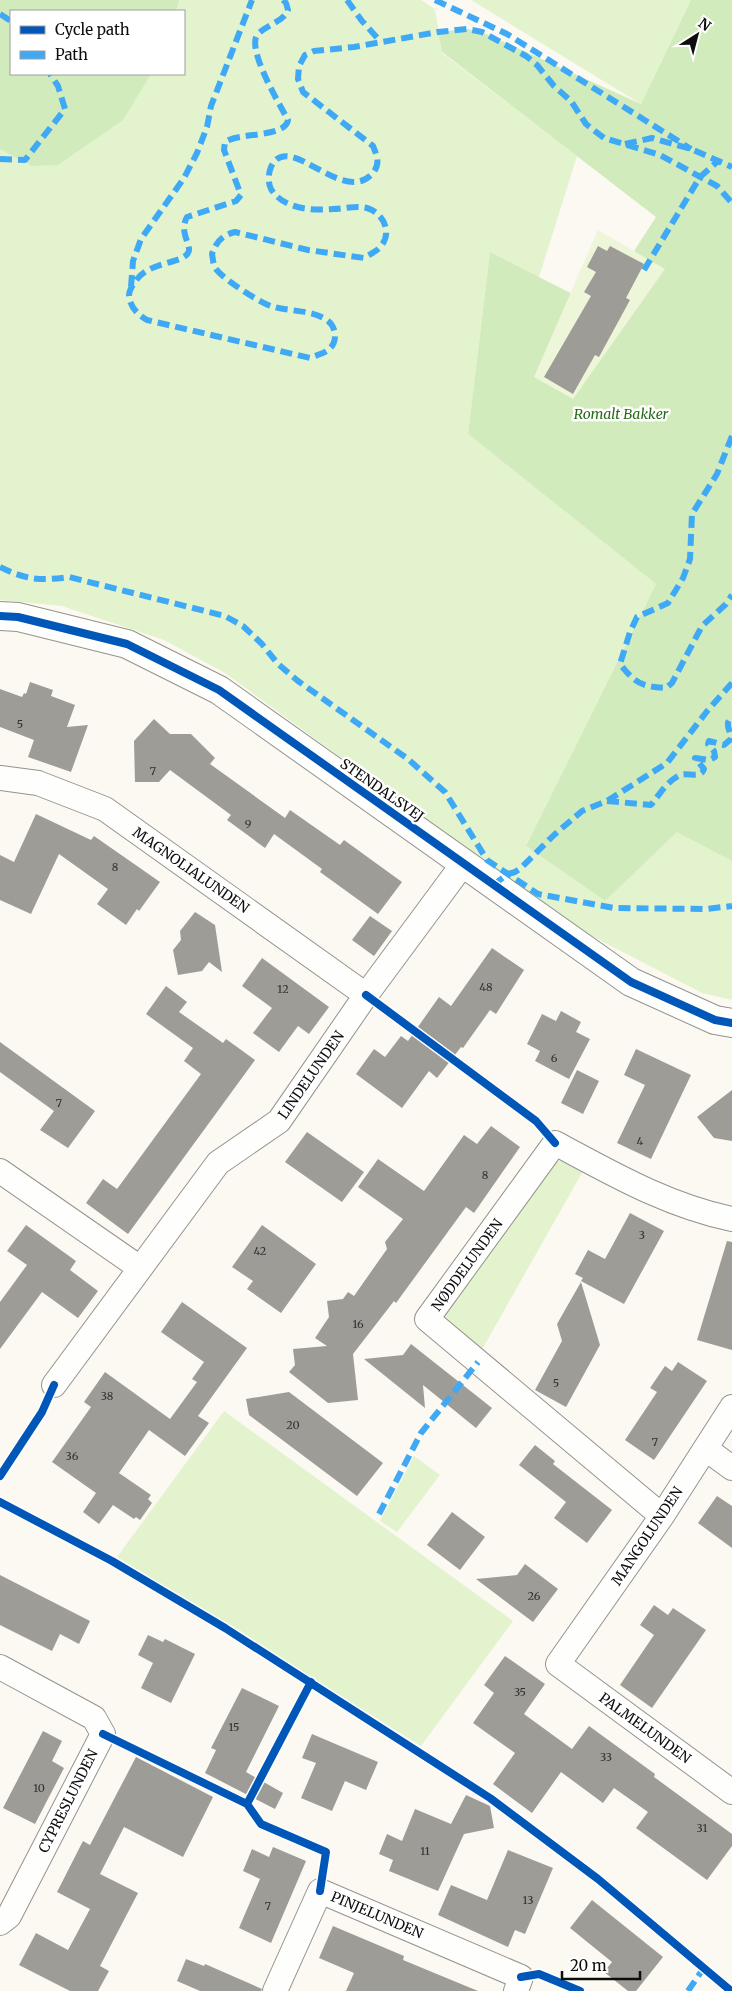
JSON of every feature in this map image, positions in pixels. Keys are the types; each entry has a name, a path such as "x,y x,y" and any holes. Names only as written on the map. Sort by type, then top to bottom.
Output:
{"street":[{"name":"STENDALSVEJ","path":"0,616 18,617 127,644 219,690 631,982 715,1020 732,1023"},
{"name":"MAGNOLIALUNDEN","path":"0,778 38,783 105,809 366,995"},
{"name":"LINDELUNDEN","path":"54,1384 218,1163 279,1121 366,995 463,864"},
{"name":"NØDDELUNDEN","path":"662,1516 427,1319 555,1143 633,1185 708,1214 732,1219"},
{"path":"0,1171 140,1268"},
{"name":"MANGOLUNDEN","path":"558,1664 662,1516 732,1407"},
{"path":"706,1449 732,1468"},
{"name":"PALMELUNDEN","path":"558,1664 732,1792"},
{"name":"CYPRESLUNDEN","path":"0,1667 94,1718 103,1734 9,1916 0,1923"},
{"name":"PINJELUNDEN","path":"276,1991 320,1891 521,1978 516,1991"}],"green space":[{"path":"0,0 421,0 435,9 442,53 577,156 539,277 490,253 468,434 656,584 526,846 605,901 677,831 732,861 732,1000 702,993 584,932 480,859 225,673 164,640 62,606 0,600"},
{"path":"0,0 179,0 176,10 10,10 10,75 150,75 123,120 58,165 32,166 0,149"},
{"path":"471,0 691,0 641,104"},
{"name":"Romalt Bakker","path":"691,0 732,0 732,861 677,832 605,901 526,846 656,584 468,434 490,252 598,307 656,217 442,52 438,32 467,29 482,32 641,104"},
{"path":"598,230 665,269 573,399 534,377"},
{"path":"565,1161 583,1171 480,1353 446,1323 443,1312 555,1162"},
{"path":"224,1411 513,1621 421,1746 117,1557"},
{"path":"414,1456 440,1475 397,1532 380,1521"}],"building":[{"path":"598,246 607,251 610,246 644,264 626,298 630,300 599,357 595,355 573,394 544,377 591,296 584,292 596,272 587,267"},
{"path":"30,682 53,690 51,696 75,705 67,727 88,725 71,772 28,757 34,740 0,727 0,689 22,697 24,693 26,694"},
{"path":"154,719 170,734 191,734 215,758 210,764 285,818 290,810 340,845 344,840 402,882 378,914 320,872 322,869 274,834 265,848 227,820 231,815 170,770 159,782 135,782 134,741"},
{"path":"36,814 91,840 94,836 160,882 139,911 137,909 126,925 97,904 108,889 59,854 31,914 0,900 0,855 14,862"},
{"path":"195,912 215,925 222,972 209,962 202,971 178,975 173,950 181,940 180,931"},
{"path":"370,916 392,931 374,956 352,940"},
{"path":"492,948 524,970 496,1014 490,1010 463,1048 461,1047 437,1078 429,1071 402,1108 356,1074 374,1049 385,1057 401,1036 408,1041 439,997 451,1006"},
{"path":"262,958 329,1007 309,1034 298,1026 279,1052 253,1033 272,1008 242,986"},
{"path":"166,986 187,1002 179,1012 223,1043 226,1039 255,1060 128,1234 86,1203 103,1179 117,1189 201,1074 184,1061 193,1048 146,1014"},
{"path":"561,1011 581,1022 576,1032 590,1039 569,1079 535,1061 540,1051 527,1044 542,1014 556,1021"},
{"path":"0,1042 95,1111 68,1148 40,1130 54,1111 0,1072"},
{"path":"636,1049 691,1075 651,1159 617,1143 645,1085 624,1075"},
{"path":"577,1070 599,1081 583,1114 561,1103"},
{"path":"732,1090 732,1141 714,1138 697,1117"},
{"path":"491,1126 520,1147 474,1213 466,1207 396,1303 394,1301 353,1354 358,1400 328,1403 289,1372 295,1365 293,1349 327,1346 315,1338 329,1317 327,1301 343,1299 348,1292 354,1296 387,1249 385,1242 403,1219 358,1187 378,1159 424,1191 464,1135 477,1144"},
{"path":"307,1132 364,1172 342,1202 285,1162"},
{"path":"630,1213 664,1231 624,1304 581,1281 583,1278 575,1274 588,1250 605,1259"},
{"path":"26,1225 76,1261 70,1270 98,1291 78,1318 42,1292 0,1349 0,1302 27,1265 7,1251"},
{"path":"262,1225 316,1264 281,1313 247,1289 253,1281 232,1267"},
{"path":"727,1241 732,1242 732,1350 697,1340"},
{"path":"581,1282 600,1345 566,1407 535,1390 562,1341 557,1324"},
{"path":"182,1302 247,1348 198,1416 209,1423 185,1456 149,1430 119,1473 151,1495 148,1499 152,1503 140,1520 136,1517 134,1519 113,1505 99,1524 83,1512 96,1493 52,1462 91,1407 84,1402 105,1372 170,1419 197,1382 192,1379 204,1362 161,1332"},
{"path":"411,1344 492,1408 476,1428 423,1385 425,1408 364,1359 403,1355"},
{"path":"678,1362 707,1381 654,1460 625,1440 657,1392 650,1388 665,1366 672,1371"},
{"path":"289,1392 383,1463 357,1496 249,1415 246,1399"},
{"path":"535,1445 555,1461 553,1464 612,1510 587,1543 554,1518 566,1502 519,1465"},
{"path":"717,1496 732,1506 732,1548 698,1523"},
{"path":"452,1512 485,1537 460,1570 427,1545"},
{"path":"525,1564 558,1589 533,1622 476,1579 517,1575"},
{"path":"0,1575 90,1621 79,1644 60,1634 52,1651 0,1625"},
{"path":"654,1605 668,1615 673,1608 706,1630 652,1708 620,1685 654,1635 640,1625"},
{"path":"148,1635 163,1642 165,1639 195,1654 171,1703 141,1688 153,1663 138,1655"},
{"path":"505,1656 545,1684 524,1714 572,1749 589,1726 655,1774 654,1777 732,1834 732,1846 707,1880 636,1828 648,1812 614,1788 603,1803 561,1772 532,1813 493,1784 515,1753 473,1723 494,1693 484,1685"},
{"path":"242,1688 279,1706 246,1772 283,1793 275,1809 205,1773 216,1750 211,1748"},
{"path":"43,1731 62,1741 52,1761 64,1768 35,1824 3,1808"},
{"path":"312,1734 378,1762 366,1790 345,1781 332,1811 301,1798 316,1763 302,1758"},
{"path":"136,1757 213,1797 183,1857 124,1827 100,1874 138,1893 100,1966 109,1971 98,1991 70,1991 19,1965 36,1933 68,1950 90,1909 57,1892 83,1841 90,1845"},
{"path":"466,1795 490,1806 494,1828 464,1834 438,1891 389,1871 393,1860 379,1854 387,1834 402,1841 415,1809 451,1824"},
{"path":"273,1847 306,1861 271,1943 239,1928 260,1879 243,1871 252,1849 269,1857"},
{"path":"508,1850 553,1868 525,1934 515,1930 508,1947 438,1915 451,1885 487,1900"},
{"path":"592,1900 663,1957 636,1991 628,1991 604,1972 612,1962 570,1928"},
{"path":"333,1926 404,1956 403,1960 478,1991 346,1991 354,1973 319,1958"},
{"path":"186,1959 204,1966 205,1964 262,1989 261,1991 200,1991 177,1981"}],"marked path":[{"path":"131,287 133,261 141,239 184,178 197,153 207,127 211,106 252,0"},
{"path":"283,0 288,10 286,14 258,34 255,41 256,51 265,76 288,120 285,126 279,130 225,142 224,150 241,195 236,201 187,217 184,228 189,250 185,257 156,266 141,275 135,282 129,296 131,304 147,320 310,358 324,353 331,347 335,335 333,327 327,320 314,314 278,308 258,300 220,273 214,266 212,254 220,240 226,235 235,232 308,250 364,258 384,242 386,236 385,225 378,214 367,208 307,209 290,205 283,201 276,196 270,187 270,170 279,158 290,157 303,161 331,176 346,181 360,181 372,174 377,167 377,157 373,146 303,92 298,79 299,66 305,55 314,51 354,47 438,32 467,29 482,32 526,56 537,65 554,86 571,101 586,124 604,138 660,155 717,186 732,203"},
{"path":"347,0 362,21 381,42"},
{"path":"435,0 507,34 691,149"},
{"path":"0,14 10,20"},
{"path":"0,159 25,160 65,109 58,86 51,75"},
{"path":"625,144 652,138 691,149 732,167"},
{"path":"644,270 700,177 718,161"},
{"path":"732,436 717,474 692,514 690,559 683,578 668,603 637,617 620,664 630,676 640,683 666,688 672,683 702,626 726,604 732,595"},
{"path":"0,567 26,577 50,579 69,577 225,616 243,626 262,644 278,664 298,681 408,759 445,792 487,860 538,894 614,908 706,909 732,906"},
{"path":"493,885 508,874 521,868 554,835 582,811 607,801 667,763 708,710 732,683"},
{"path":"607,801 651,805 664,788 675,778 683,774 700,774 704,769 695,758 709,760 715,757 714,751 708,744 709,741 724,745 731,739 728,722 732,717"},
{"path":"379,1514 421,1433 478,1362"},
{"path":"688,1991 703,1969"}],"cycle path":[{"path":"0,616 18,617 127,644 219,690 631,982 715,1020 732,1023"},
{"path":"366,995 536,1121 555,1143"},
{"path":"0,1476 42,1412 54,1385"},
{"path":"0,1502 112,1561 225,1628 490,1798 598,1879 731,1991"},
{"path":"311,1682 247,1804 261,1824 326,1852 320,1891"},
{"path":"103,1734 247,1804"},
{"path":"521,1977 539,1974 580,1991"}]}
